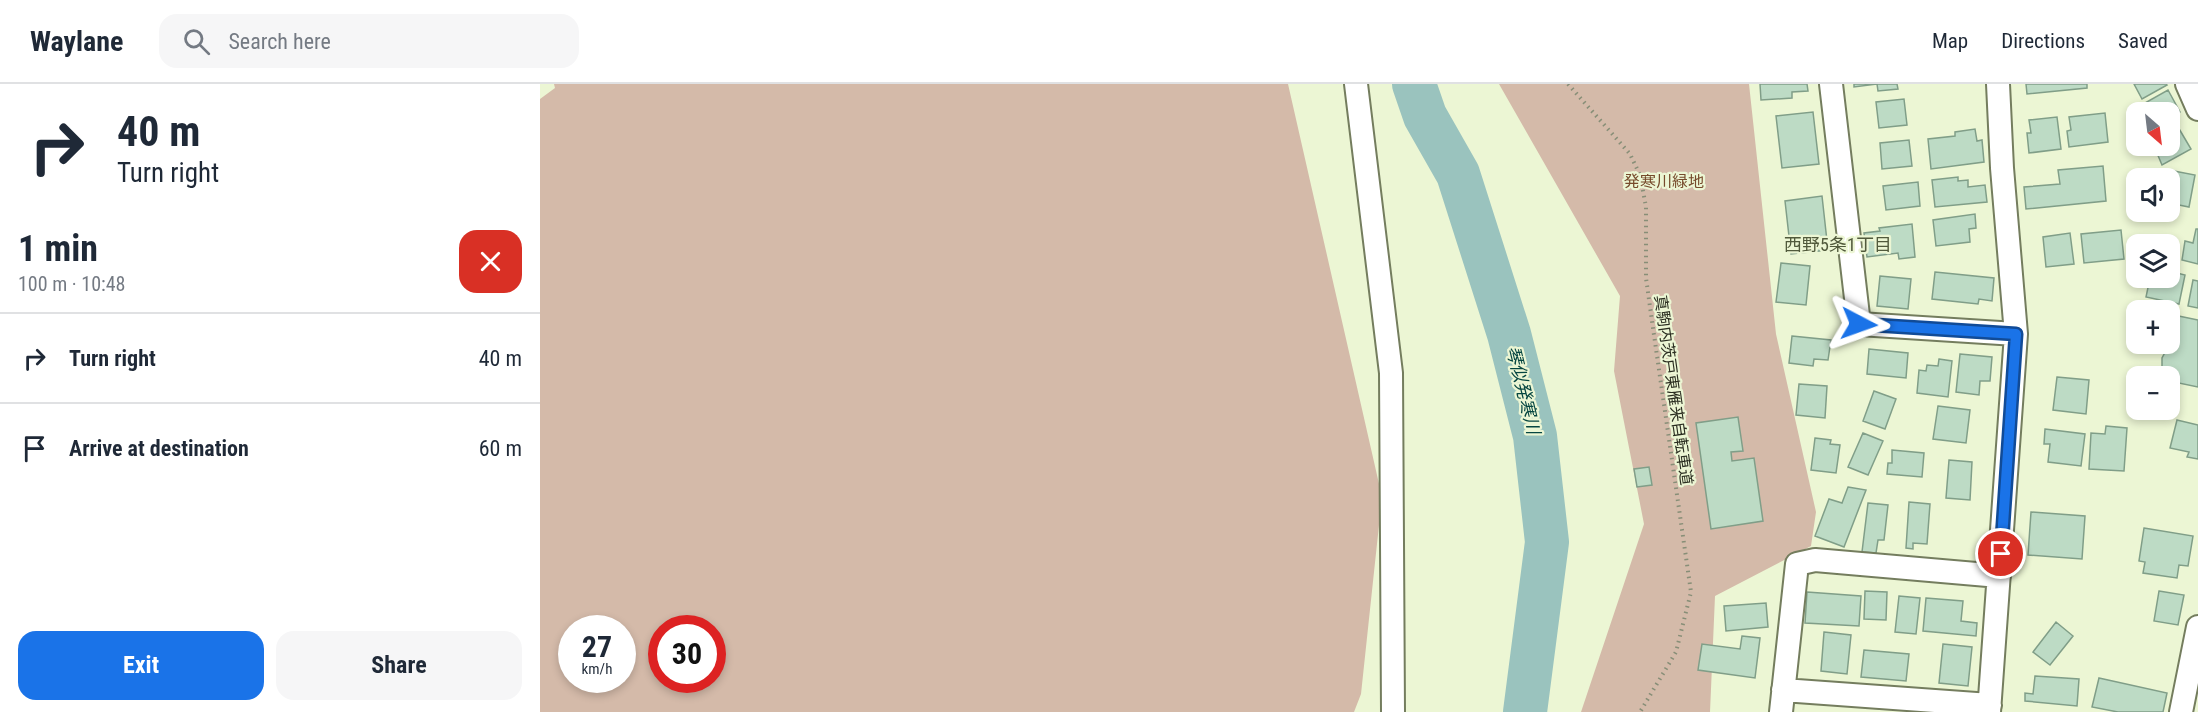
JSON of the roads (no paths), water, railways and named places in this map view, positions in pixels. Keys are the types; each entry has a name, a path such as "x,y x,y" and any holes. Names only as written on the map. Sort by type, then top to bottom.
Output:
{"street":[{"path":"1356,84 1391,373 1393,712"},
{"path":"1831,84 1859,324 2016,334"},
{"path":"1998,84 2002,168 2016,334 1990,709 1782,701 1797,564 1815,560 1999,576"},
{"path":"2187,84 2198,108"},
{"path":"2181,712 2197,632"}],"waterway":[{"name":"琴似発寒川","path":"1414,84 1425,116 1458,174 1509,334 1535,436 1547,542 1525,712"}],"district":[{"name":"西野5条1丁目","path":"1838,245"}],"park label":[{"name":"発寒川緑地","path":"1664,181"}]}
